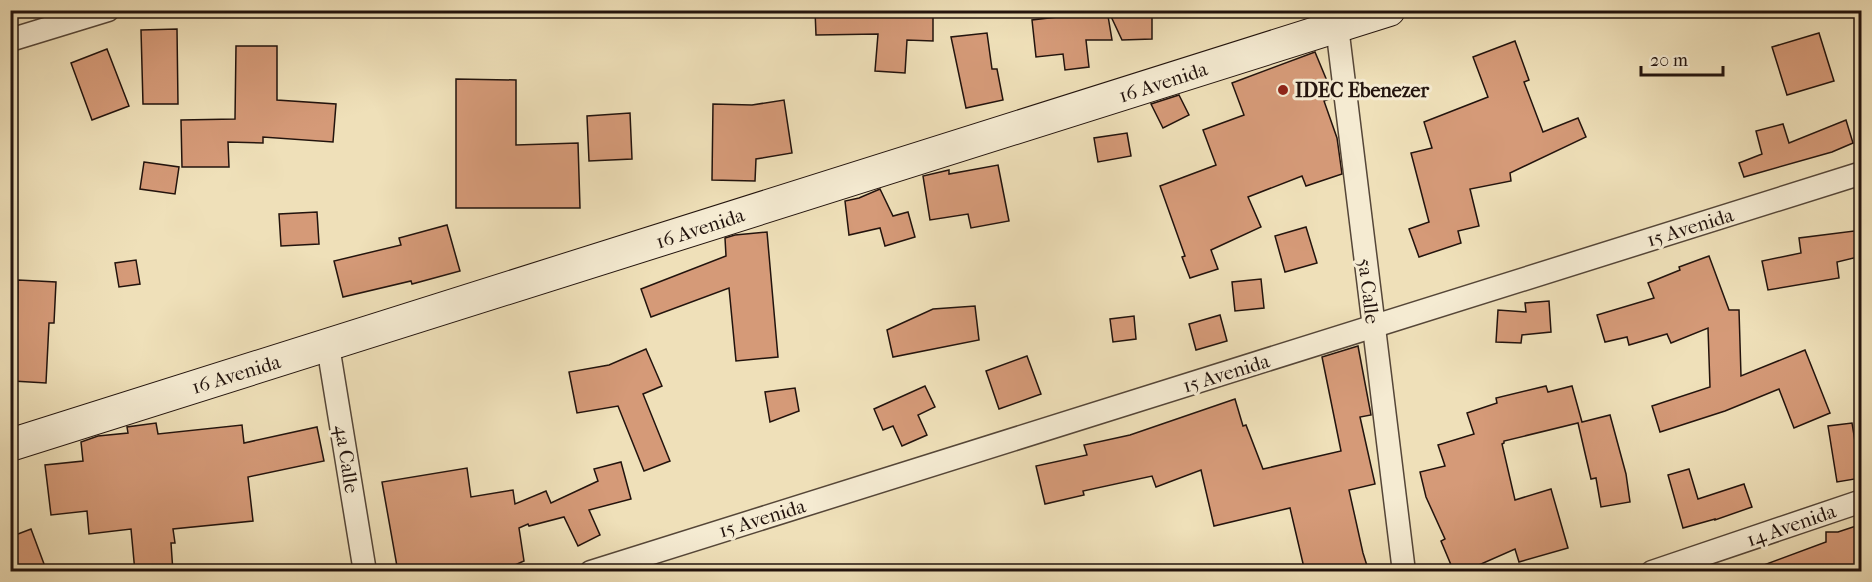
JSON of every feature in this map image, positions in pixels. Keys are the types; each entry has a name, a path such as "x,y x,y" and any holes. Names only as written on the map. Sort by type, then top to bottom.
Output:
{"main road":[{"name":"16 Avenida","path":"10,445 328,345 1335,19 1389,10"}],"street":[{"path":"10,40 108,10"},
{"name":"5a Calle","path":"1335,19 1404,572"},
{"name":"15 Avenida","path":"591,572 1862,173"},
{"name":"4a Calle","path":"328,345 365,572"},
{"name":"14 Avenida","path":"1653,572 1862,501"}],"building":[{"path":"815,10 933,10 933,41 907,40 905,73 875,71 878,34 816,35"},
{"path":"1074,10 1107,10 1112,40 1086,40 1089,67 1065,70 1063,54 1036,57 1032,20 1074,15"},
{"path":"1108,10 1152,10 1152,39 1122,40"},
{"path":"177,29 178,104 143,104 141,30"},
{"path":"987,33 992,69 997,69 1003,100 966,108 951,37"},
{"path":"1819,33 1834,81 1787,95 1772,47"},
{"path":"1515,41 1529,80 1524,82 1543,132 1578,118 1586,137 1510,173 1511,181 1470,189 1479,226 1458,231 1461,243 1419,257 1409,229 1429,222 1411,153 1432,148 1424,122 1488,97 1473,57"},
{"path":"236,46 277,46 277,100 336,104 333,142 263,137 263,143 228,142 229,167 182,167 181,120 235,119"},
{"path":"107,49 129,106 92,120 71,63"},
{"path":"1315,52 1332,93 1332,98 1324,101 1337,138 1342,174 1306,186 1302,176 1248,197 1261,227 1211,250 1218,269 1190,278 1182,257 1185,256 1160,186 1216,165 1203,130 1244,115 1232,83"},
{"path":"456,79 516,80 516,145 578,143 580,208 456,208"},
{"path":"1179,95 1189,115 1163,128 1151,104"},
{"path":"784,100 792,153 756,159 755,181 712,180 713,104 752,105"},
{"path":"630,113 632,159 589,161 587,116"},
{"path":"1846,120 1853,143 1832,152 1744,177 1739,163 1762,154 1756,131 1783,124 1789,143"},
{"path":"1127,133 1131,156 1098,162 1094,138"},
{"path":"144,162 179,167 175,194 140,189"},
{"path":"998,165 1009,221 971,228 968,214 930,220 923,176 949,170 949,174"},
{"path":"880,189 893,216 908,212 915,237 885,246 880,228 849,235 845,201"},
{"path":"317,212 319,244 281,246 279,214"},
{"path":"447,225 460,271 412,284 411,281 343,297 334,261 401,245 399,238"},
{"path":"1306,227 1317,263 1285,272 1275,236"},
{"path":"1862,230 1862,256 1837,262 1839,278 1768,290 1762,261 1801,253 1799,238"},
{"path":"767,232 778,357 736,361 729,288 651,317 641,289 726,256 725,238"},
{"path":"1709,256 1729,310 1739,310 1741,376 1805,350 1830,413 1794,428 1779,389 1725,411 1660,432 1652,406 1710,387 1708,328 1671,343 1667,334 1629,345 1627,337 1605,342 1597,315 1654,298 1648,283 1680,270 1679,267"},
{"path":"136,260 140,284 119,287 115,263"},
{"path":"1261,279 1264,308 1235,311 1232,282"},
{"path":"18,280 56,282 54,323 49,323 46,383 13,381 15,337 17,337"},
{"path":"1549,301 1551,332 1522,335 1521,343 1496,342 1498,310 1526,312 1525,303"},
{"path":"975,306 979,340 893,357 887,330 933,309"},
{"path":"1220,315 1227,341 1196,350 1189,324"},
{"path":"1134,316 1136,339 1113,342 1110,319"},
{"path":"1358,346 1371,415 1360,417 1375,484 1349,490 1369,572 1305,572 1290,508 1214,526 1201,470 1156,487 1152,476 1083,491 1084,495 1045,504 1036,466 1087,455 1084,445 1130,435 1235,399 1243,426 1246,425 1263,469 1341,451 1322,357"},
{"path":"646,349 662,386 643,394 670,461 644,471 618,406 577,413 569,372 609,365"},
{"path":"1027,356 1041,394 999,409 986,371"},
{"path":"925,386 935,407 918,415 927,435 902,446 893,426 883,430 874,409"},
{"path":"1546,386 1548,392 1572,386 1582,422 1610,415 1626,474 1630,502 1601,507 1596,478 1591,479 1578,423 1504,441 1502,444 1515,500 1551,489 1568,548 1519,562 1515,549 1463,572 1454,572 1441,541 1445,539 1426,497 1420,472 1445,466 1438,445 1474,434 1467,413 1497,403 1496,398"},
{"path":"795,388 799,411 770,422 765,392"},
{"path":"156,423 158,434 242,425 244,443 317,427 324,461 248,477 253,521 173,529 175,543 171,543 173,572 135,572 131,529 89,534 87,511 51,515 45,465 83,461 81,442 98,436 128,433 127,427"},
{"path":"1852,423 1861,478 1837,482 1828,426"},
{"path":"621,462 631,499 589,510 600,535 578,546 564,517 519,528 524,561 499,572 398,572 382,482 467,468 471,497 513,490 515,504 546,491 551,503 598,481 594,469"},
{"path":"1689,469 1698,499 1744,484 1752,507 1683,528 1668,475"},
{"path":"1862,524 1862,572 1753,572 1753,569 1826,542 1826,532 1838,532"},
{"path":"31,529 47,572 10,572 10,537"}],"place":[{"name":"IDEC Ebenezer","path":"1283,90"}]}
